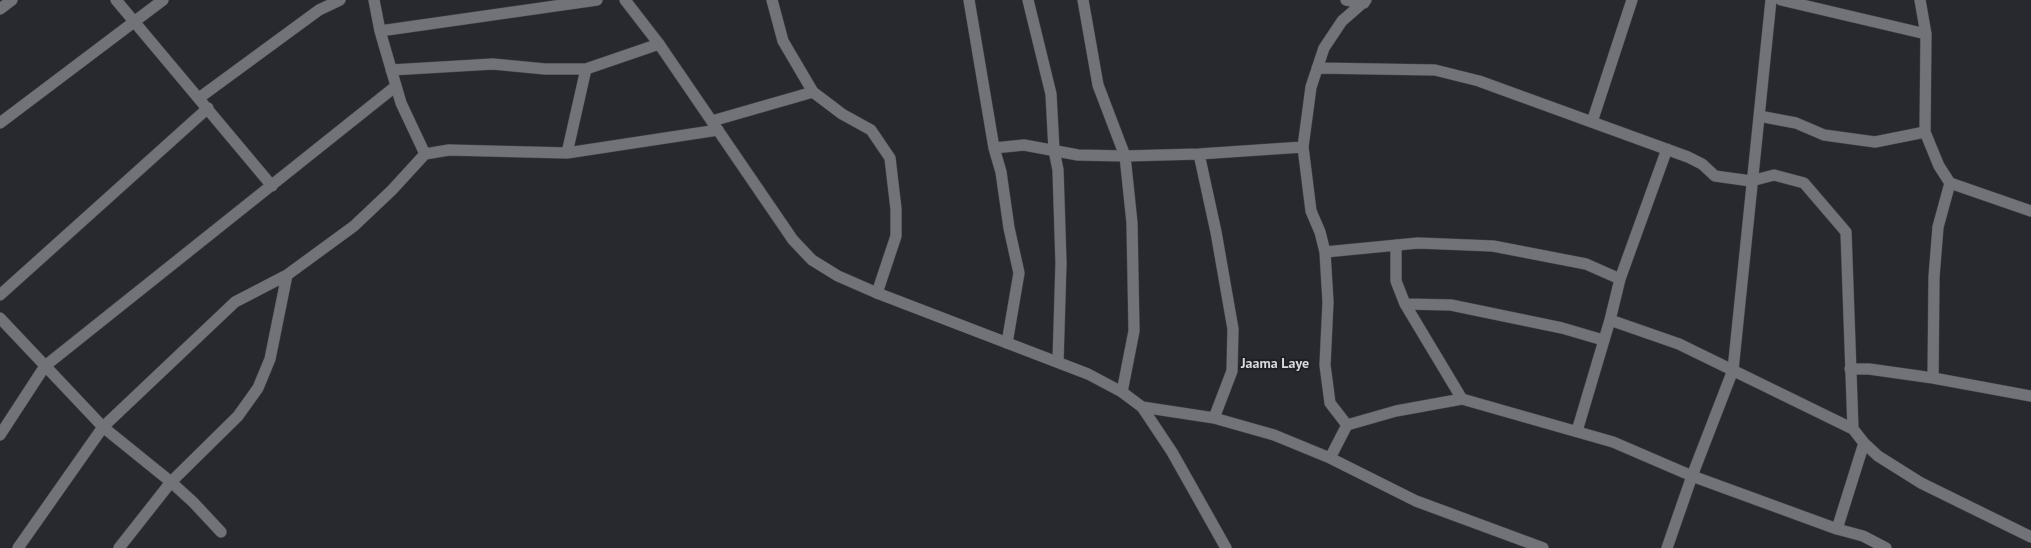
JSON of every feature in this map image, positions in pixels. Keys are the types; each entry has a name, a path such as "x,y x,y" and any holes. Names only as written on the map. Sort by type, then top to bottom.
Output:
{"street":[{"path":"0,9 12,0"},
{"path":"116,0 272,186"},
{"path":"0,123 163,0"},
{"path":"199,98 319,10 340,0"},
{"path":"374,0 380,31 401,103 425,154"},
{"path":"380,31 597,0"},
{"path":"625,0 659,44 792,240 807,255 838,276 877,294 1058,362 1088,374 1122,392 1142,407 1172,452 1226,548"},
{"path":"772,0 783,41 813,92 842,114 871,130 890,158 896,209 896,236 877,294"},
{"path":"969,0 994,148 1001,172 1009,228 1019,273 1007,343"},
{"path":"1028,0 1051,94 1054,150 1058,170 1061,263 1058,362"},
{"path":"1083,0 1098,85 1125,156 1132,223 1134,331 1122,392"},
{"path":"1346,0 1365,1"},
{"path":"1592,122 1632,0"},
{"path":"1668,548 1692,476 1733,370 1751,180 1771,0"},
{"path":"1781,0 1926,34"},
{"path":"1920,0 1926,34 1925,132 1938,166 1950,183 2031,211"},
{"path":"1347,425 1330,403 1325,365 1328,302 1325,252 1320,232 1311,211 1303,147 1310,87 1324,48 1342,21 1365,1"},
{"path":"391,70 493,64 544,69 586,69 659,44"},
{"path":"1317,68 1435,70 1479,81 1667,149 1702,164 1715,176 1751,180 1774,175 1804,183 1846,232 1853,429"},
{"path":"567,153 586,69"},
{"path":"0,435 45,366 396,86"},
{"path":"18,548 103,427 235,302 287,275 354,226 392,190 425,154 449,150 567,153 715,125 813,92"},
{"path":"0,295 208,108"},
{"path":"1759,116 1796,123 1824,135 1875,142 1925,132"},
{"path":"994,148 1024,145 1078,156 1125,156 1199,154 1303,147"},
{"path":"1577,431 1610,320 1620,279 1667,149"},
{"path":"1199,154 1216,232 1233,329 1232,371 1214,418"},
{"path":"1933,378 1934,277 1937,234 1950,183"},
{"path":"1325,252 1418,243 1493,246 1586,264 1620,279"},
{"path":"1396,245 1396,281 1405,304 1462,399"},
{"path":"119,548 171,482 238,416 258,388 270,359 287,275"},
{"path":"1405,304 1451,305 1562,328 1603,340"},
{"path":"1610,320 1679,344 1853,429 1864,443 1878,456 1921,483 2031,537"},
{"path":"2,324 45,366 103,427 171,482 193,502 221,532"},
{"path":"1850,369 1869,369 1933,378 2031,396"},
{"path":"1330,458 1347,425 1396,411 1462,399 1613,442 1692,476 1837,529 1863,536 1886,548"},
{"path":"1142,407 1214,418 1274,435 1330,458 1416,501 1543,548"},
{"path":"1837,529 1864,443"},
{"path":"1863,536 1872,548"}],"district":[{"name":"Jaama Laye","path":"1275,364"}]}
